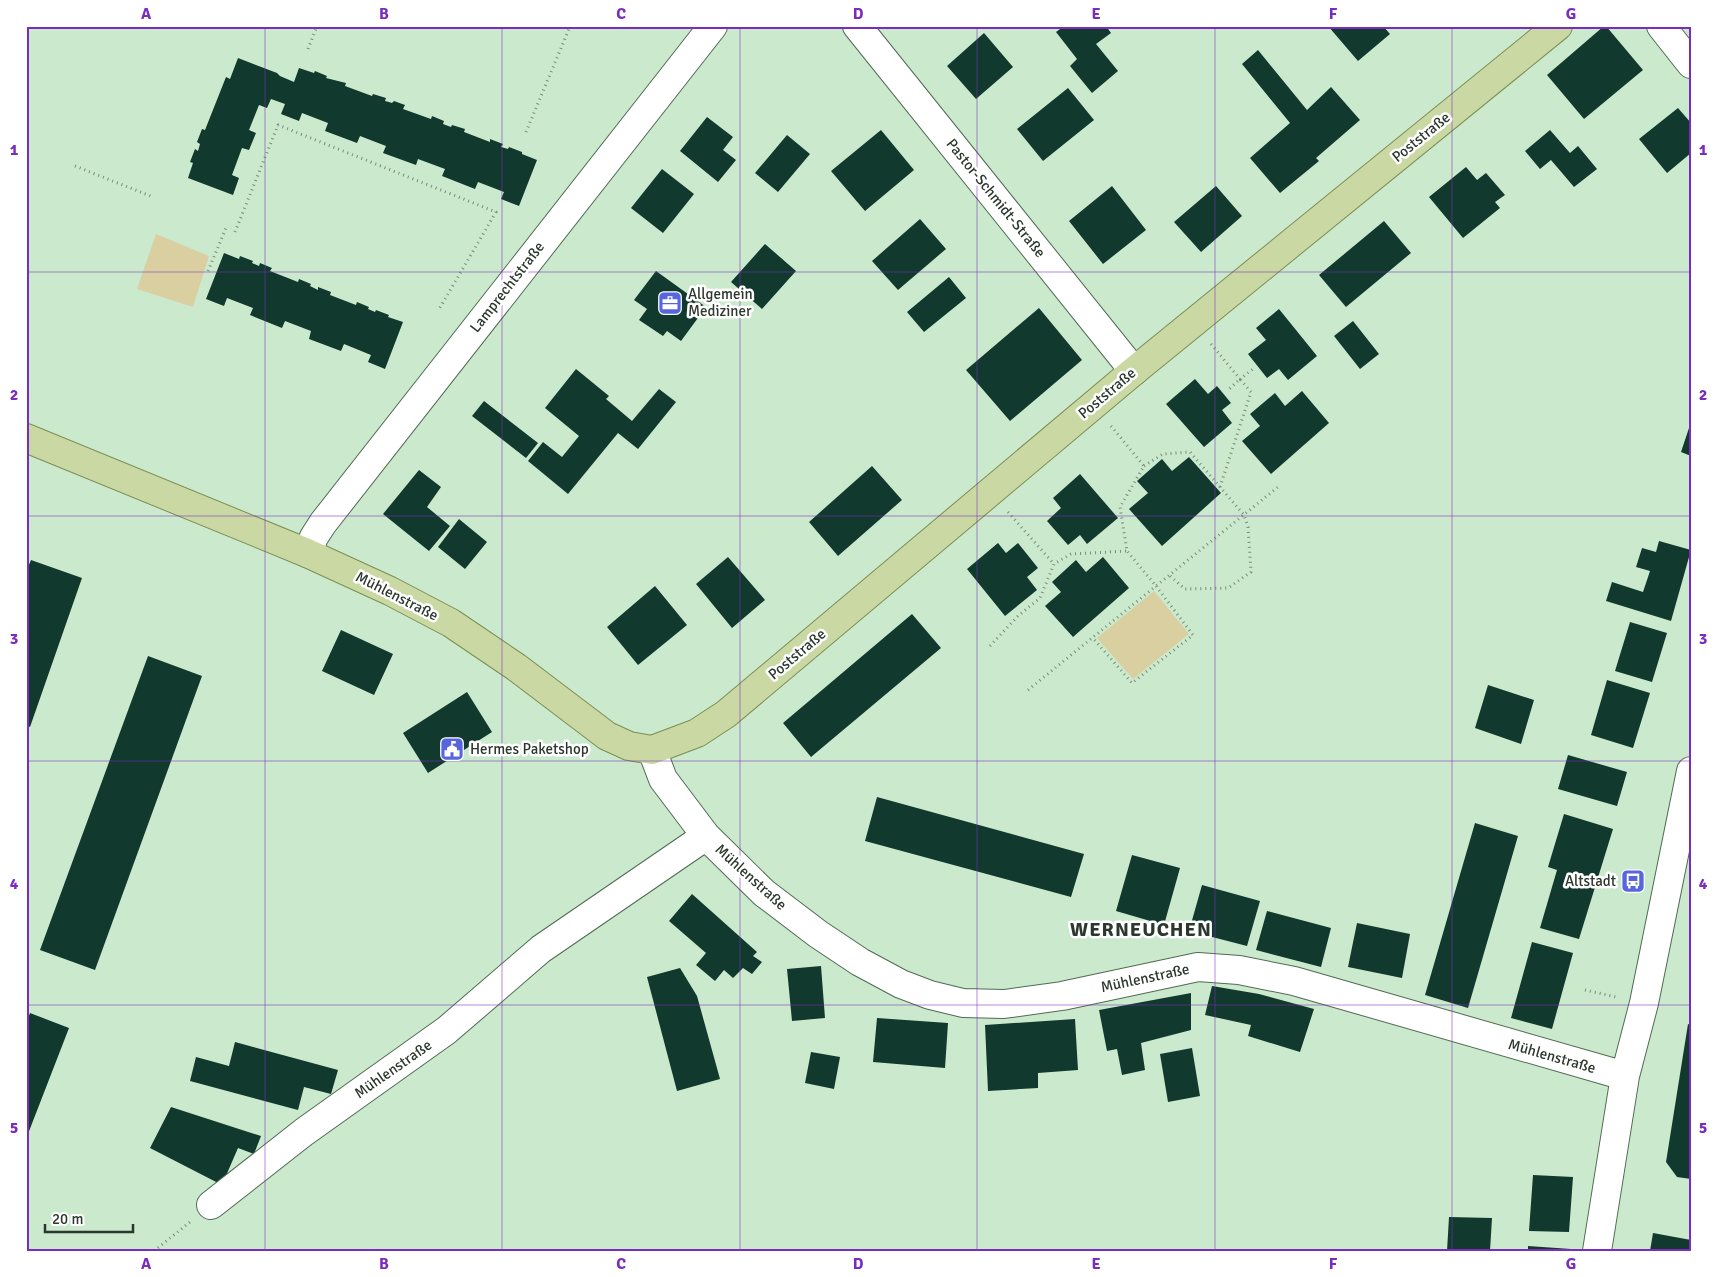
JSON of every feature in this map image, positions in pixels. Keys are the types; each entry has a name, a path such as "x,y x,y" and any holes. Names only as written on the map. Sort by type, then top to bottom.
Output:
{"main road":[{"name":"Poststraße","path":"652,750 697,732 726,714 1134,371 1558,26"},
{"name":"Mühlenstraße","path":"26,438 307,553 390,591 451,623 516,667 607,736 629,746 652,750"}],"street":[{"name":"Lamprechtstraße","path":"307,553 323,523 713,26"},
{"name":"Pastor-Schmidt-Straße","path":"857,26 1134,371"},
{"path":"1661,26 1691,64"},
{"name":"Mühlenstraße","path":"652,750 663,779 706,836 764,893 818,934 860,962 901,984 930,995 963,1004 1004,1004 1062,996 1198,968 1239,970 1294,981 1625,1076"},
{"path":"1597,1251 1625,1076 1644,1003 1691,771"},
{"name":"Mühlenstraße","path":"211,1205 304,1132 447,1030 541,949 706,836"}],"path":[{"path":"308,49 317,26"},
{"path":"526,132 569,29 562,26"},
{"path":"235,232 278,126 496,212 438,311"},
{"path":"75,166 153,197"},
{"path":"208,271 226,228"},
{"path":"1194,322 1251,392 1220,488"},
{"path":"1227,391 1253,369"},
{"path":"1094,405 1144,466"},
{"path":"1092,638 1132,683 1193,635 1127,551 1120,507 1144,466 1164,454 1190,452 1244,515 1248,527 1251,572 1228,588 1185,589 1169,575"},
{"path":"1028,690 1278,487"},
{"path":"991,491 1054,564"},
{"path":"990,646 1018,616 1040,598 1054,564 1071,554 1127,551"},
{"path":"154,1251 211,1205"}],"shaded area":[{"path":"156,234 209,256 193,307 137,289"},
{"path":"1154,591 1189,634 1133,679 1097,638"}],"building":[{"path":"1064,26 1106,26 1111,33 1096,44 1118,71 1092,93 1070,66 1077,59 1056,32"},
{"path":"1328,26 1383,26 1390,34 1358,61"},
{"path":"1604,26 1643,70 1584,119 1547,75"},
{"path":"984,33 1013,67 976,99 947,66"},
{"path":"1258,50 1307,110 1331,87 1360,120 1316,158 1319,161 1280,193 1250,158 1290,123 1242,64"},
{"path":"238,58 277,73 294,82 299,68 314,73 315,71 327,76 326,78 346,83 345,86 372,96 373,94 386,98 385,101 392,103 394,101 405,105 403,109 431,119 432,116 444,121 443,124 465,129 464,132 490,142 490,139 503,144 501,147 508,149 509,147 522,152 522,154 537,160 519,206 501,199 504,192 478,182 475,189 442,176 445,169 418,159 416,165 383,153 386,146 360,136 357,143 325,131 328,123 302,113 299,121 281,114 285,104 271,99 267,108 259,105 249,130 256,133 249,150 242,148 232,175 239,178 233,195 188,178 193,163 190,162 195,149 198,151 200,144 197,142 202,129 205,130 226,77 230,79"},
{"path":"1068,88 1094,120 1043,161 1017,129"},
{"path":"1678,108 1691,123 1691,153 1667,173 1639,139"},
{"path":"707,117 733,137 723,150 736,160 718,182 680,151"},
{"path":"881,130 914,170 865,211 831,171"},
{"path":"1550,130 1570,153 1578,146 1597,169 1574,187 1551,160 1540,169 1525,151"},
{"path":"787,135 810,154 778,192 755,173"},
{"path":"1466,167 1477,180 1486,173 1505,195 1495,202 1500,208 1463,238 1429,197"},
{"path":"662,169 694,194 663,233 631,208"},
{"path":"1112,186 1146,230 1103,264 1069,221"},
{"path":"1216,186 1242,216 1201,252 1174,222"},
{"path":"920,219 946,249 898,290 872,261"},
{"path":"1384,221 1411,253 1346,307 1319,275"},
{"path":"765,244 796,271 762,309 731,282"},
{"path":"224,253 239,259 240,256 253,261 252,263 259,266 260,263 272,268 270,271 298,282 299,279 311,284 310,286 318,290 318,287 331,292 330,295 356,305 357,302 369,307 368,309 375,312 376,310 389,315 388,317 403,322 385,369 368,362 371,355 344,344 341,351 309,339 311,331 285,321 282,328 250,315 253,308 227,298 224,306 206,299"},
{"name":"Allgemein Mediziner","path":"656,271 706,307 681,341 667,331 663,336 639,320 647,309 634,300"},
{"path":"949,277 966,298 924,332 907,312"},
{"path":"1039,308 1082,360 1010,421 966,370"},
{"path":"1279,309 1317,356 1288,380 1279,369 1267,378 1248,354 1266,340 1256,328"},
{"path":"1353,321 1379,354 1360,369 1334,336"},
{"path":"576,369 609,396 606,399 632,421 659,389 676,402 638,449 618,433 568,494 528,461 543,442 562,457 579,436 545,408"},
{"path":"1195,379 1208,394 1217,386 1231,403 1222,410 1232,423 1204,447 1166,404"},
{"path":"1302,391 1329,423 1271,474 1242,441 1260,426 1250,414 1275,393 1285,406"},
{"path":"484,401 538,443 526,458 472,416"},
{"path":"1691,425 1691,456 1681,452"},
{"path":"1189,457 1221,493 1162,546 1129,509 1148,493 1137,481 1162,459 1172,471"},
{"path":"872,466 902,500 838,556 809,522"},
{"path":"419,470 441,487 427,507 450,526 429,551 383,514"},
{"path":"1080,474 1118,518 1087,544 1080,535 1068,545 1047,521 1061,508 1053,498"},
{"path":"459,519 487,542 465,569 438,547"},
{"path":"1659,541 1691,550 1671,621 1606,601 1612,582 1643,592 1650,571 1636,567 1642,548 1656,552"},
{"path":"998,543 1006,553 1018,543 1038,568 1027,577 1037,590 1005,616 967,569"},
{"path":"728,557 765,600 732,628 696,584"},
{"path":"1103,557 1129,588 1073,637 1045,606 1061,592 1052,582 1076,560 1086,572"},
{"path":"31,560 82,578 30,727 26,725 26,572"},
{"path":"655,586 687,625 638,665 607,627"},
{"path":"912,614 941,648 811,757 783,723"},
{"path":"1630,622 1667,633 1652,682 1615,671"},
{"path":"341,630 393,654 374,695 322,671"},
{"path":"148,656 202,676 95,970 40,950"},
{"path":"1607,680 1650,693 1633,748 1591,735"},
{"path":"1488,685 1534,700 1521,744 1475,728"},
{"path":"467,692 492,732 428,773 403,733"},
{"path":"1568,755 1627,772 1617,806 1558,789"},
{"path":"877,797 1084,854 1071,897 865,841"},
{"path":"1564,814 1613,829 1579,939 1540,928 1557,870 1548,867"},
{"path":"1475,823 1518,836 1468,1008 1425,995"},
{"path":"1132,855 1180,868 1164,925 1116,911"},
{"path":"1202,885 1260,901 1247,946 1189,931"},
{"path":"692,894 757,952 753,956 762,962 752,974 743,968 733,978 724,970 715,981 696,965 706,953 669,921"},
{"path":"1267,911 1331,928 1321,967 1256,950"},
{"path":"1357,923 1410,934 1402,978 1348,967"},
{"path":"1532,942 1573,953 1552,1029 1511,1018"},
{"path":"821,966 825,1018 792,1021 787,969"},
{"path":"680,968 697,996 720,1079 677,1091 647,977"},
{"path":"1212,986 1259,994 1314,1009 1300,1052 1248,1036 1251,1025 1205,1015"},
{"path":"1191,993 1191,1030 1141,1043 1145,1070 1122,1075 1117,1049 1107,1051 1099,1010"},
{"path":"30,1013 69,1028 26,1139 26,1024"},
{"path":"877,1018 948,1023 945,1068 873,1062"},
{"path":"1075,1019 1078,1070 1038,1073 1038,1088 988,1091 985,1025"},
{"path":"1688,1024 1691,1025 1691,1179 1677,1177 1666,1162"},
{"path":"235,1042 338,1070 331,1094 304,1087 298,1110 190,1081 196,1057 229,1066"},
{"path":"1192,1048 1200,1096 1168,1102 1160,1054"},
{"path":"811,1052 840,1057 834,1089 805,1083"},
{"path":"171,1107 261,1136 254,1154 238,1148 222,1185 150,1148"},
{"path":"1533,1175 1573,1177 1569,1232 1529,1231"},
{"path":"1449,1217 1492,1218 1490,1251 1447,1251"},
{"path":"1653,1233 1691,1240 1691,1251 1650,1251"},
{"path":"1528,1246 1571,1249 1571,1251 1528,1251"}],"place":[{"name":"Allgemein Mediziner","path":"670,303"},
{"name":"Hermes Paketshop","path":"452,749"},
{"name":"Altstadt","path":"1633,881"}],"district":[{"name":"WERNEUCHEN","path":"1141,929"}]}
